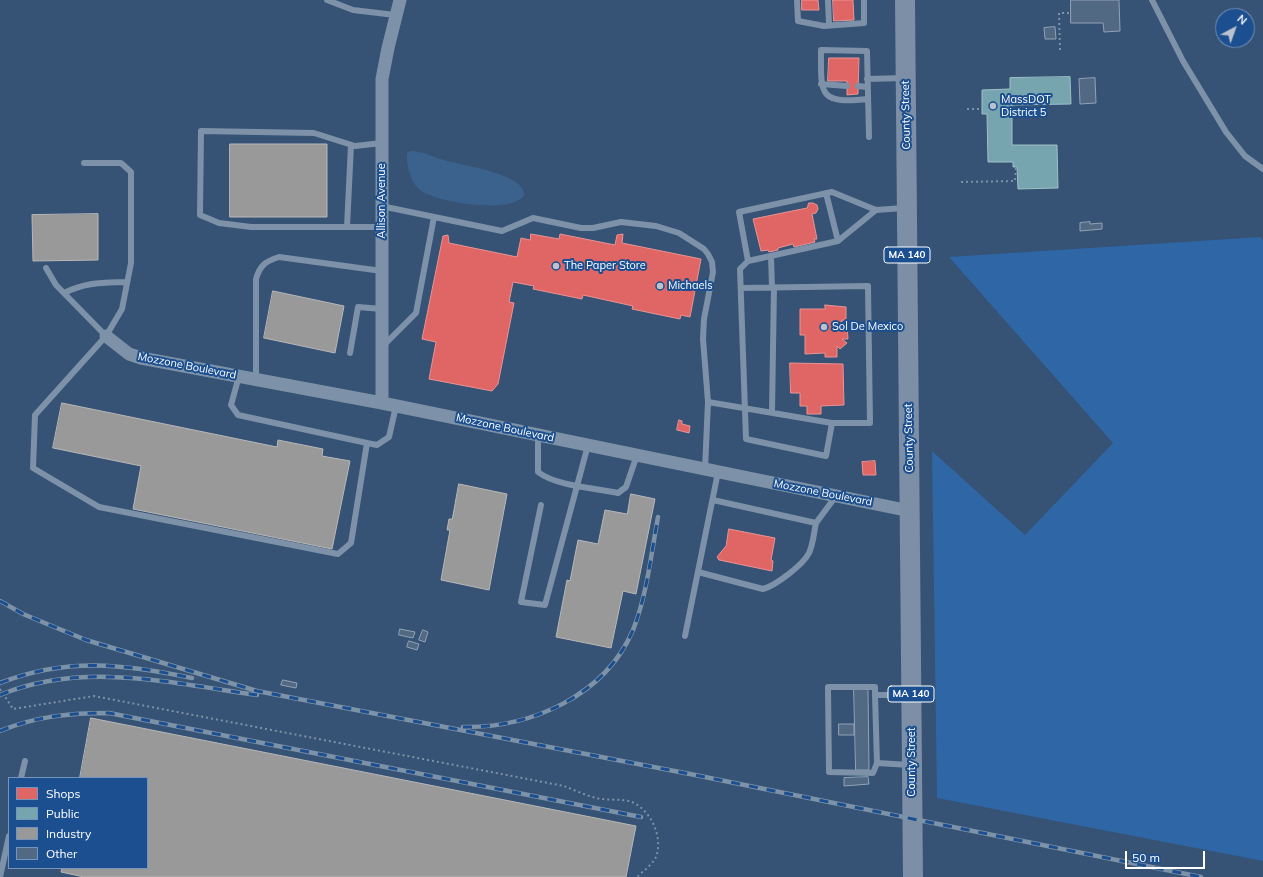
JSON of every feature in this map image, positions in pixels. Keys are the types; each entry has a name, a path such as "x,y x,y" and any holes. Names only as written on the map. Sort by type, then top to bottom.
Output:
{"main road":[{"name":"County Street","path":"904,0 913,877"}],"street":[{"name":"Allison Avenue","path":"382,403 382,79 395,15 400,0"},
{"name":"Mozzone Boulevard","path":"106,336 129,354 141,358 382,403 910,511"}],"lane":[{"path":"327,0 353,10 395,15"},
{"path":"797,0 798,21 829,25 864,23 864,0"},
{"path":"828,0 829,25"},
{"path":"1152,0 1183,61 1226,132 1245,156 1263,169"},
{"path":"868,99 844,102 829,96 821,84 821,50 867,51 869,137"},
{"path":"867,79 905,78"},
{"path":"821,84 847,86"},
{"path":"858,86 868,86"},
{"path":"382,143 351,145 314,133 201,131 200,215 219,223 251,227 382,227"},
{"path":"347,227 351,145"},
{"path":"84,164 121,163 131,172 131,263 122,309 106,336 35,415 33,468 99,507 338,554 351,543 367,443"},
{"path":"748,261 739,212 832,192 876,210 907,208"},
{"path":"826,193 838,241"},
{"path":"381,206 502,231 533,218 581,228 593,228 621,222 656,226 680,233 693,240 708,254 713,272 704,319 703,339 708,402 705,469"},
{"path":"832,423 826,456 746,439 740,269 748,261 838,241 876,210"},
{"path":"382,348 416,313 434,217"},
{"path":"771,256 773,287 772,412"},
{"path":"256,379 256,279 259,270 266,261 279,257 382,271"},
{"path":"46,268 56,285 106,336"},
{"path":"64,293 78,286 95,283 127,282"},
{"path":"708,402 832,423 870,423 868,286 741,288"},
{"path":"350,353 358,307 382,309"},
{"path":"239,376 231,405 238,415 377,446 389,437 396,406"},
{"path":"538,435 538,472 547,479 578,486 618,493 626,487 637,455"},
{"path":"541,505 521,602 545,605 588,445"},
{"path":"685,636 718,472"},
{"path":"698,572 763,589 772,587 799,564 809,553 816,523 836,496"},
{"path":"712,500 816,523"},
{"path":"828,687 875,687 877,763 873,773 829,772 828,687"},
{"path":"875,695 911,695"},
{"path":"21,777 25,761"},
{"path":"877,763 912,765"},
{"path":"0,877 8,841"}],"path":[{"path":"1060,50 1059,13 1071,13"},
{"path":"967,109 982,109"},
{"path":"961,182 1015,181 1016,167"},
{"path":"0,689 13,710 94,696 564,786 596,798 630,802 641,807 650,817 658,836 657,855 649,866 637,877"}],"shaded area":[{"path":"411,151 420,152 447,161 479,168 506,177 516,182 523,189 524,196 516,201 504,204 473,205 441,199 429,195 420,190 414,183 408,168 407,158 407,153"},
{"path":"1261,237 1263,241 1263,861 937,798 932,451 1025,535 1113,443 949,257"}],"building: Shops":[{"path":"802,0 818,0 819,10 802,10"},
{"path":"833,0 853,0 854,20 834,21"},
{"path":"829,58 859,58 858,94 847,95 847,81 828,81"},
{"path":"809,203 817,205 818,209 816,213 812,214 817,239 814,239 815,242 794,247 793,244 769,252 768,250 761,251 753,219 807,208"},
{"path":"531,234 559,239 560,234 615,245 617,235 623,234 622,243 701,259 690,317 681,315 680,319 632,309 633,306 583,295 582,299 533,289 534,286 513,282 509,302 514,303 498,384 492,391 429,379 436,342 422,339 443,236 448,235 449,243 517,257 521,238 530,240"},
{"path":"825,305 846,307 846,320 842,320 842,325 847,325 848,339 842,339 847,343 840,349 837,346 837,357 825,357 825,353 805,354 805,335 800,335 800,309 825,309"},
{"path":"790,363 843,364 844,405 821,406 821,414 807,414 807,406 800,406 800,393 791,393"},
{"path":"679,420 682,421 682,424 690,426 689,433 677,430"},
{"path":"875,461 876,475 863,475 862,462"},
{"path":"729,529 775,538 771,560 773,561 772,571 719,560 717,557 726,546"}],"building: Public":[{"path":"1070,77 1071,104 1012,105 1012,145 1057,145 1058,188 1018,189 1017,167 1013,167 1013,162 988,162 987,114 982,114 982,90 1010,89 1010,78"}],"building: Industry":[{"path":"230,144 327,144 327,217 230,217"},
{"path":"98,214 98,260 33,261 32,215"},
{"path":"273,291 344,306 335,353 264,338"},
{"path":"62,403 277,447 278,440 323,449 322,456 350,461 332,549 133,509 141,466 53,448"},
{"path":"459,484 507,494 489,590 441,580 450,530 447,530 449,519 452,519"},
{"path":"631,494 655,499 636,594 623,591 611,648 556,637 567,580 570,581 578,540 598,544 605,510 627,514"},
{"path":"91,718 636,826 626,877 84,877 61,872 62,869 148,869 148,777 80,777"}],"building: Other":[{"path":"1071,0 1119,0 1120,31 1104,32 1103,23 1071,23"},
{"path":"1055,27 1056,39 1045,39 1044,28"},
{"path":"1095,78 1096,103 1080,104 1079,79"},
{"path":"1090,222 1090,224 1102,223 1102,229 1080,231 1080,223"},
{"path":"400,629 415,632 413,638 399,635"},
{"path":"423,630 428,632 425,642 419,640"},
{"path":"409,641 419,644 417,650 407,647"},
{"path":"283,680 297,683 296,688 281,685"},
{"path":"854,689 868,689 869,770 856,770"},
{"path":"839,724 854,724 854,735 839,735"},
{"path":"868,777 869,784 844,786 844,778"}],"railway":[{"path":"463,727 489,726 514,722 539,714 563,704 585,690 604,673 620,653 633,630 638,617 645,589 658,517"},
{"path":"0,601 23,614 86,640 257,691 690,774 1201,877"},
{"path":"0,683 49,669 72,666 143,669 192,678"},
{"path":"0,695 31,685 63,679 95,677 160,681 257,695"},
{"path":"0,731 27,722 54,716 109,713 641,817"}],"place":[{"name":"MassDOT District 5","path":"993,106"},
{"name":"The Paper Store","path":"556,266"},
{"name":"Michaels","path":"660,286"},
{"name":"Sol De Mexico","path":"824,327"}]}
